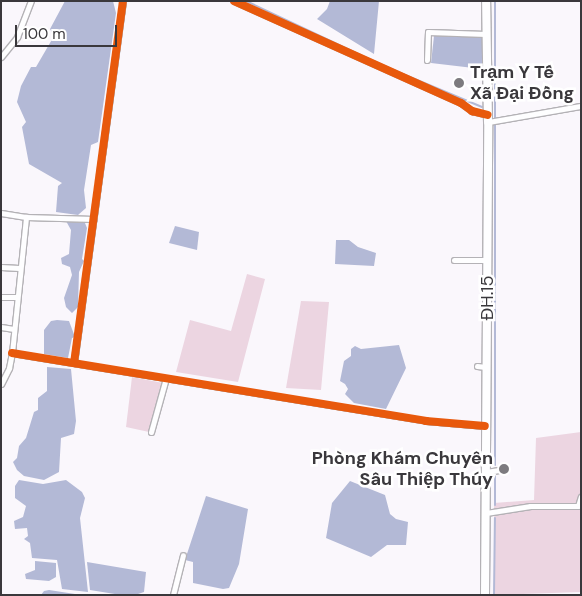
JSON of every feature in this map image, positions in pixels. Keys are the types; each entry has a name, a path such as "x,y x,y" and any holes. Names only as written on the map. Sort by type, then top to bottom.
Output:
{"main road":[{"name":"ĐH.15","path":"485,595 488,119 484,82 486,34 484,17 486,1"}],"street":[{"path":"1,57 17,37 31,1"},
{"path":"74,363 123,1"},
{"path":"234,1 461,103 488,119 581,106"},
{"path":"427,60 428,32 486,34"},
{"path":"1,213 26,217 94,219"},
{"path":"1,383 12,353 19,268 26,217"},
{"path":"454,260 487,260"},
{"path":"1,267 19,268"},
{"path":"1,297 17,298"},
{"path":"1,327 14,329"},
{"path":"12,353 426,421 485,426"},
{"path":"476,366 486,367"},
{"path":"151,432 166,378"},
{"path":"486,472 499,470"},
{"path":"486,513 530,506 578,506 581,496"},
{"path":"173,595 183,555"}],"shaded area":[{"path":"247,274 265,279 238,382 176,372 190,320 231,331"},
{"path":"301,301 329,302 321,390 286,388"},
{"path":"132,377 163,383 149,432 126,427"},
{"path":"581,432 581,592 495,595 494,503 534,500 536,438"}],"water":[{"path":"65,1 113,1 116,13 98,142 91,145 84,190 86,208 78,215 56,212 58,186 62,183 29,164 22,127 26,122 17,102 21,86 31,67 36,67 54,36 50,29"},
{"path":"330,1 379,1 374,54 317,19 327,9"},
{"path":"434,36 483,37 482,69 431,63"},
{"path":"66,221 85,223 87,228 82,259 84,261 79,272 78,307 72,313 66,307 64,298 72,275 70,267 62,264 61,258 69,254 71,230"},
{"path":"175,226 199,232 197,250 169,243"},
{"path":"336,240 349,240 358,247 376,253 374,266 335,264"},
{"path":"51,321 69,321 75,337 72,338 68,358 44,354 44,330"},
{"path":"399,345 406,368 386,409 354,403 345,394 348,389 340,381 344,361 351,356 351,349 355,346 361,349"},
{"path":"47,367 71,369 76,421 74,434 61,438 59,472 44,480 24,476 17,470 13,462 17,458 19,446 26,438 34,412 38,410 38,398 47,391"},
{"path":"19,480 43,484 66,480 82,492 85,498 80,518 88,592 62,589 57,560 32,558 30,543 24,539 28,536 27,528 15,529 14,521 23,517 26,506 15,498 15,486"},
{"path":"350,481 385,495 390,514 396,519 408,522 406,545 387,545 371,557 326,538 332,503"},
{"path":"206,496 248,509 239,564 229,588 223,589 193,583 193,562 185,560"},
{"path":"35,561 56,563 56,577 49,581 26,579 25,574 35,570"},
{"path":"87,562 146,572 144,592 135,595 121,595 90,590"},
{"path":"49,590 75,595 41,595 44,591"}],"waterway":[{"path":"246,1 361,55"},
{"path":"495,1 495,465"},
{"path":"386,67 482,107"},
{"path":"495,476 495,505"},
{"path":"494,595 495,518"}],"cycle path":[{"path":"74,363 123,1"},
{"path":"234,1 461,103 472,111 488,115"},
{"path":"12,353 426,421 485,426"}],"place":[{"name":"Trạm Y Tế Xã Đại Đồng","path":"459,83"},
{"name":"Phòng Khám Chuyên Sâu Thiệp Thúy","path":"504,469"}]}
